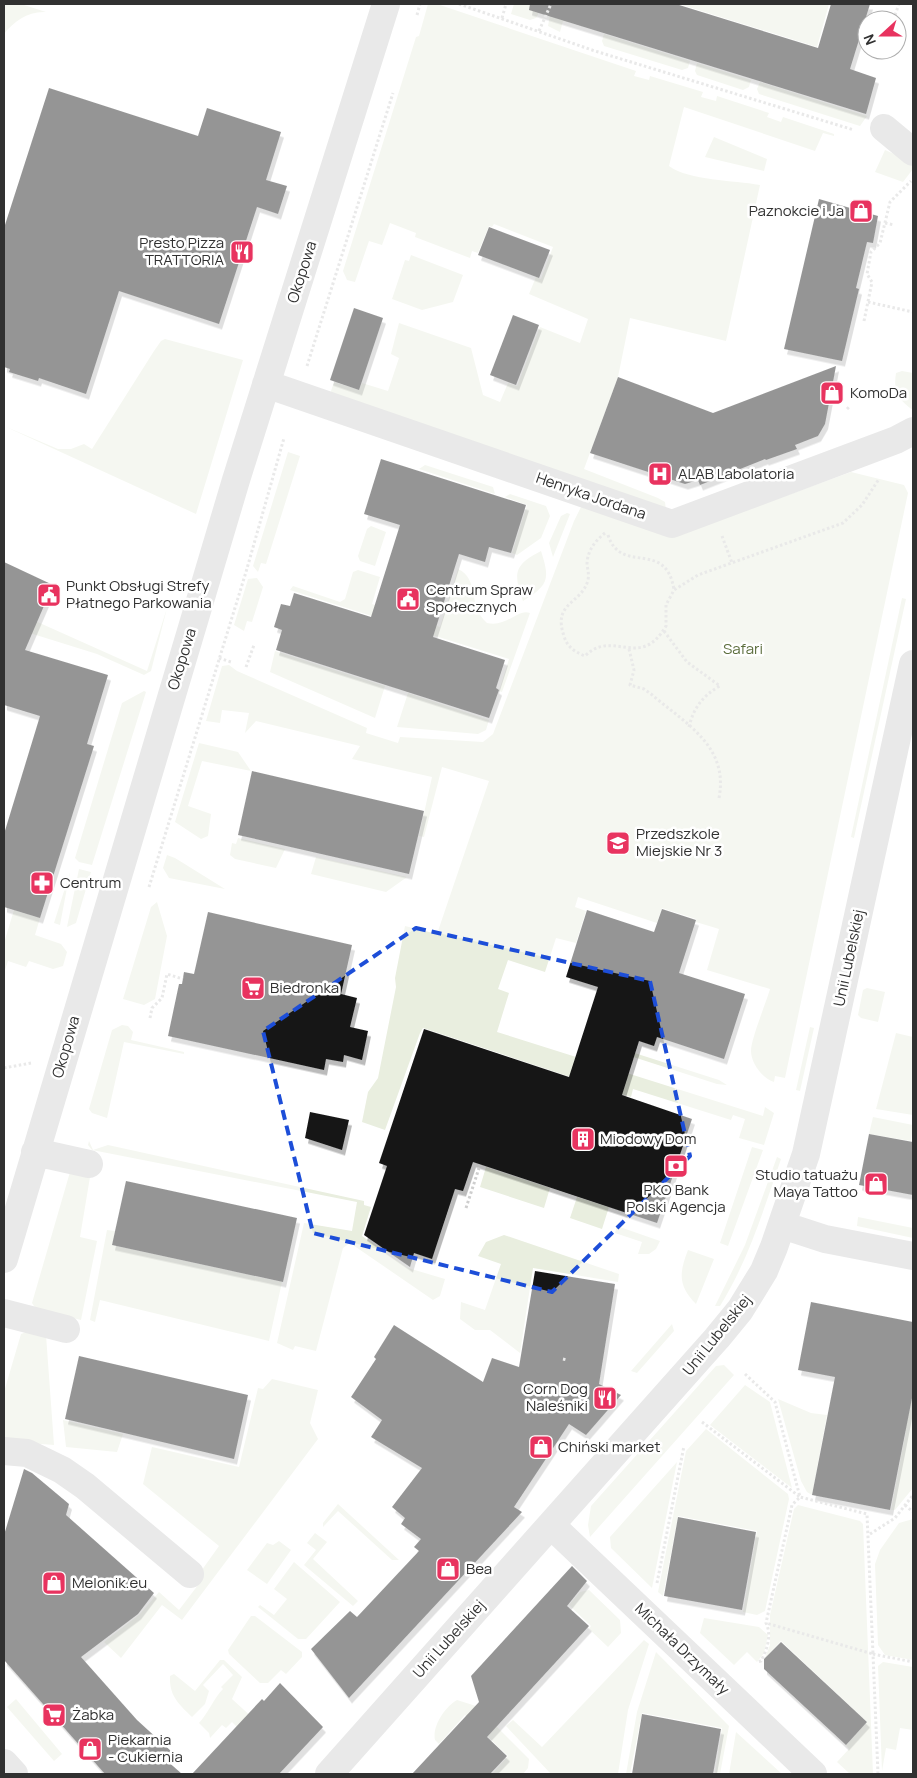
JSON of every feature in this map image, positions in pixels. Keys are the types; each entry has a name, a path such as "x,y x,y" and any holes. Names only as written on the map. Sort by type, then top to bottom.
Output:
{"street":[{"name":"Okopowa","path":"4,1259 158,739 266,384 386,4"},
{"path":"884,128 913,152"},
{"name":"Henryka Jordana","path":"266,384 672,524 886,444 913,431"},
{"name":"Unii Lubelskiej","path":"329,1774 740,1310 764,1271 806,1154 913,666"},
{"path":"35,1152 90,1164"},
{"path":"782,1225 825,1240 913,1256"},
{"path":"4,1313 66,1329"},
{"path":"4,1452 27,1453 62,1470 85,1486 190,1574"},
{"name":"Michała Drzymały","path":"551,1525 813,1774"},
{"path":"4,1763 14,1774"}],"path":[{"path":"414,22 420,4"},
{"path":"459,4 595,51 858,131 884,128"},
{"path":"502,18 506,4"},
{"path":"538,31 551,4"},
{"path":"146,896 297,395 394,86"},
{"path":"864,322 872,282 867,274 871,252 880,244 890,202 906,186"},
{"path":"885,223 894,225"},
{"path":"868,302 913,312"},
{"path":"607,531 594,542 588,560 588,581 563,612 561,629 567,644 586,656 591,650 605,644 638,649 653,642 664,631 667,621 666,605 674,590 698,575 848,520 877,484 886,444"},
{"path":"608,502 605,520 610,539 625,554 634,558 653,560 666,566 672,577 674,590"},
{"path":"664,631 687,662 720,686 706,696 697,707 689,727"},
{"path":"246,667 254,645"},
{"path":"629,649 634,670 630,685 644,689 689,727 714,753 721,770 719,798"},
{"path":"219,658 231,662"},
{"path":"150,1018 152,1008 162,998 167,974 183,979"},
{"path":"4,1068 32,1064"},
{"path":"466,1208 480,1165"},
{"path":"745,1374 775,1402 800,1497"},
{"path":"702,1422 800,1497 867,1514 870,1534 878,1774"},
{"path":"657,1586 684,1446"},
{"path":"870,1534 894,1518 913,1495"},
{"path":"758,1662 761,1661 767,1645 769,1635 766,1623 792,1505 800,1497"},
{"path":"905,1505 913,1512"},
{"path":"766,1623 873,1654 913,1662"}],"highlighted area":[{"path":"416,928 650,981 690,1156 552,1292 313,1233 263,1031"}],"green space":[{"path":"4,4 21,4 46,12 27,15 12,25 4,34"},
{"path":"428,4 437,4 636,71 634,76 649,80 650,76 703,92 701,97 716,101 717,96 769,113 767,117 781,122 783,117 834,134 834,136 823,133 815,151 684,107 669,166 688,175 760,185 726,341 630,318 618,377 584,469 658,498 665,502 666,510 330,394 334,382 359,390 362,383 388,391 399,358 391,354 399,323 471,348 483,395 500,402 508,383 517,386 540,327 580,343 588,319 529,294 536,277 541,279 553,247 494,224 492,227 489,226 478,253 472,251 470,258 415,237 416,233 390,223 382,245 369,241 355,282 347,280 343,271"},
{"path":"514,4 544,4 536,18 530,20 511,14"},
{"path":"557,4 574,4 568,22 563,21 560,32 548,26 550,15"},
{"path":"679,4 829,4 817,47"},
{"path":"604,34 690,61 688,68 682,70 604,46 602,41"},
{"path":"697,63 751,80 749,87 743,90 697,75 695,71"},
{"path":"760,82 867,116 860,126 759,94 757,89"},
{"path":"714,137 767,159 764,171 705,157"},
{"path":"885,150 913,162 913,169 903,182 875,172"},
{"path":"411,255 463,275 453,302 422,310 392,299 405,260 409,261"},
{"path":"165,339 243,360 196,514 4,426 58,449 71,449 84,444 92,449 154,351 161,341"},
{"path":"902,371 913,373 913,410 900,399 896,390 896,373"},
{"path":"288,452 300,456 266,564 261,563 258,572 253,566"},
{"path":"425,465 493,487 495,494 419,469"},
{"name":"Safari","path":"851,472 904,485 908,493 785,1078 775,1076 774,1082 765,1077 758,1070 751,1056 753,1038 770,989 707,970 719,929 662,908 657,923 578,897 575,907 586,911 576,943 556,938 545,972 508,960 498,989 509,993 497,1032 763,1116 765,1107 774,1113 764,1145 739,1138 745,1119 733,1115 731,1120 633,1089 631,1097 423,1028 385,1130 362,1122 368,1092 378,1078 396,987 395,978 405,926 437,934 489,781 442,767 424,837 419,836 432,777 352,759 360,746 256,721 245,733 249,713 222,710 220,723 206,721 222,666 229,665 237,671 367,728 366,733 398,743 400,737 483,742 493,734 581,507 673,537"},
{"path":"510,494 546,506 550,516 541,538 517,555 512,553 527,505 505,497"},
{"path":"567,513 570,514 553,557 549,543 561,516"},
{"path":"371,526 386,532 375,566 360,561 358,556 367,529"},
{"path":"541,551 546,568 545,580 538,590 523,601 517,577 518,571 525,561"},
{"path":"458,569 465,573 469,579 477,608 487,623 500,623 521,613 530,613 502,692 499,691 509,659 413,629 416,620 440,627"},
{"path":"358,570 380,577 372,604 400,613 397,624 290,590 293,586 340,602 345,599 353,572"},
{"path":"257,578 263,587 252,622 247,621 244,631 234,625 248,579"},
{"path":"902,598 906,599 854,838 851,837"},
{"path":"4,607 147,671 167,608 151,671 144,675 97,654 4,625"},
{"path":"275,651 385,686 375,718 270,672"},
{"path":"144,691 146,692 92,865 79,862 75,858 122,703"},
{"path":"408,693 489,720 486,730 478,734 397,727"},
{"path":"199,743 238,752 251,771 202,761 188,806 211,814 208,836 201,839 175,822"},
{"path":"238,838 285,849 276,868 235,859 230,855 232,843 236,844"},
{"path":"167,855 225,889 169,878 163,868"},
{"path":"316,857 407,877 386,892 311,874"},
{"path":"79,869 91,872 76,923 67,927"},
{"path":"70,872 60,925 54,923"},
{"path":"157,902 167,936 155,999 144,1005 123,999 151,907"},
{"path":"14,910 40,918 35,935 61,944 67,952 63,966 53,969 29,961 26,967 8,961 4,973 4,943"},
{"path":"867,988 885,992 878,1022 861,1018 858,1015 863,990"},
{"path":"122,1025 128,1026 133,1032 131,1040 184,1052 184,1054 124,1042 107,1118 92,1113 89,1109 112,1030"},
{"path":"810,1027 814,1028 800,1091 796,1090"},
{"path":"896,1033 913,1037 913,1115 876,1109"},
{"path":"622,1049 719,1080 727,1085 717,1084 621,1053"},
{"path":"873,1117 913,1125 911,1141 869,1134"},
{"path":"89,1141 93,1150 108,1145 364,1201 364,1205 371,1207 362,1236 408,1268 445,1279 440,1296 433,1300 350,1243 343,1248 316,1351 295,1346 293,1350 277,1343 304,1223 352,1231 357,1202 92,1150 88,1145"},
{"path":"752,1147 763,1150 728,1246 720,1243"},
{"path":"777,1157 781,1159 762,1216 747,1253 720,1306 715,1306 745,1245"},
{"path":"486,1167 550,1188 544,1208 480,1187"},
{"path":"70,1172 90,1177 80,1237 97,1241 81,1320 36,1309 32,1303"},
{"path":"577,1197 609,1207 602,1229 570,1218"},
{"path":"858,1217 913,1228 913,1238 857,1226"},
{"path":"617,1226 660,1241 656,1249 649,1254 638,1254 642,1242 615,1233"},
{"path":"107,1230 115,1231 112,1245 282,1282 269,1341 100,1300 95,1322 90,1320"},
{"path":"504,1235 619,1274 618,1282 533,1268 520,1353 490,1330 475,1330 460,1319 461,1302 485,1310 501,1264 478,1256 486,1242"},
{"path":"688,1250 714,1259 696,1304 686,1291 682,1279 683,1266"},
{"path":"672,1324 674,1331 637,1373 631,1371"},
{"path":"29,1331 46,1335 54,1445 4,1441 4,1392 21,1334"},
{"path":"724,1365 734,1375 590,1537 588,1525 591,1506 716,1366"},
{"path":"835,1377 913,1392 913,1488 895,1510 891,1510 906,1431 854,1420"},
{"path":"272,1379 318,1390 310,1423 318,1439 182,1620 162,1605 121,1658 104,1642 140,1614 159,1592 179,1610 198,1585 194,1581 219,1546 143,1484 152,1447 239,1467 258,1388 263,1389"},
{"path":"745,1385 770,1402 792,1488 710,1425"},
{"path":"778,1399 811,1413 827,1415 812,1495 807,1492 801,1481"},
{"path":"63,1420 123,1434 117,1452 66,1447"},
{"path":"706,1429 788,1494 789,1499 765,1611 757,1615 743,1612 757,1531 678,1516 663,1596 658,1592 686,1451"},
{"path":"677,1462 652,1588 611,1548 610,1537"},
{"path":"338,1504 399,1560 392,1560 338,1511 323,1527 323,1523"},
{"path":"798,1505 860,1521 863,1524 873,1774 850,1774 837,1762 849,1749 846,1745 867,1722 781,1641 765,1658 770,1645 770,1615 794,1509"},
{"path":"913,1519 913,1660 885,1655 878,1645 875,1564 880,1550 899,1523"},
{"path":"315,1533 327,1542 313,1559 358,1601 353,1606 304,1565 316,1550 307,1543"},
{"path":"279,1541 291,1550 267,1584 247,1570 267,1543 273,1545"},
{"path":"294,1562 340,1602 306,1639 298,1639 258,1607 260,1605 274,1615 287,1599 274,1589"},
{"path":"589,1590 620,1620 621,1633 608,1647 589,1629 591,1626 569,1605 580,1592"},
{"path":"251,1616 255,1616 302,1652 302,1657 286,1674 281,1670 268,1683 260,1683 229,1654 228,1650"},
{"path":"704,1618 759,1627 768,1635 764,1653 757,1662 747,1652 734,1665 700,1633"},
{"path":"644,1640 649,1644 628,1710 618,1774 551,1774 506,1726 513,1720 542,1747"},
{"path":"656,1652 729,1726 720,1774 715,1774 722,1728 642,1713 630,1774 626,1774 637,1712"},
{"path":"220,1660 224,1660 242,1677 232,1699 254,1719 242,1732 232,1722 226,1728 222,1725 210,1738 209,1733 199,1723 223,1689 221,1687 233,1675 223,1664 203,1685 209,1691 205,1704 192,1717 179,1704 173,1694 170,1676 174,1674 195,1691"},
{"path":"883,1662 913,1667 913,1730 900,1728 896,1750 886,1748 882,1771 878,1666"},
{"path":"16,1699 62,1754 54,1761 7,1707"},
{"path":"457,1700 476,1706 529,1759 528,1768 523,1774 492,1774 508,1756 465,1715 439,1744 435,1740 435,1729 440,1717"},
{"path":"736,1732 782,1774 729,1774"}],"building":[{"path":"530,4 676,4 818,48 831,4 870,4 868,10 857,10 857,46 850,69 876,78 866,114 529,10"},
{"path":"49,88 198,136 207,108 281,132 266,180 287,186 278,214 257,207 219,324 119,291 86,394 39,378 38,381 9,372 10,369 4,367 4,228"},
{"path":"819,199 878,216 873,243 867,242 856,288 859,289 842,361 784,349"},
{"path":"489,227 550,250 539,278 478,255"},
{"path":"354,308 383,318 359,390 330,380"},
{"path":"513,315 539,325 516,385 490,375"},
{"path":"836,366 825,424 818,436 795,445 797,449 765,459 700,485 698,480 685,484 590,453 618,377 713,413"},
{"path":"381,459 526,505 511,553 489,547 485,562 459,554 433,637 505,660 496,688 499,690 489,718 276,650 282,630 274,627 281,604 290,606 294,593 371,617 400,525 364,514"},
{"path":"4,562 53,585 25,650 108,675 87,744 94,746 40,918 4,907 4,834 40,716 4,705"},
{"path":"252,771 424,811 409,874 238,835"},
{"path":"662,909 696,920 679,973 745,994 724,1059 657,1037 654,1046 639,1041 622,1095 692,1119 657,1223 473,1162 463,1191 455,1189 432,1259 414,1253 410,1267 364,1235 387,1166 379,1163 424,1029 569,1077 598,987 566,977 587,910 654,932"},
{"name":"Biedronka","path":"208,912 352,945 341,994 357,998 350,1027 368,1031 362,1060 344,1055 343,1062 326,1059 324,1070 168,1036 179,984 182,984 184,972 194,974"},
{"path":"310,1112 349,1120 342,1150 305,1138"},
{"path":"869,1134 913,1142 913,1195 859,1185"},
{"path":"126,1181 297,1218 283,1282 112,1245"},
{"path":"535,1271 615,1284 599,1384 621,1395 586,1435 569,1424 514,1507 522,1512 349,1698 311,1649 350,1611 357,1617 419,1551 414,1547 421,1539 401,1524 405,1518 392,1507 422,1468 371,1437 382,1420 351,1397 376,1359 374,1357 394,1325 483,1382 492,1358 519,1367"},
{"path":"811,1302 913,1322 913,1393 890,1510 812,1495 835,1377 798,1370"},
{"path":"79,1356 248,1395 234,1459 65,1419"},
{"path":"24,1469 32,1473 69,1504 66,1515 154,1593 138,1614 81,1657 137,1720 171,1751 165,1759 182,1774 105,1774 4,1660 4,1535"},
{"path":"678,1517 756,1532 742,1610 664,1596"},
{"path":"572,1566 587,1581 567,1606 589,1626 487,1737 507,1756 490,1774 412,1774 479,1702 471,1676"},
{"path":"781,1642 867,1722 846,1745 764,1669 764,1659"},
{"path":"280,1683 323,1727 279,1774 192,1774 262,1699 264,1701"},
{"path":"642,1714 721,1729 713,1774 632,1774"}],"place":[{"name":"Paznokcie i Ja","path":"861,211"},
{"name":"Presto Pizza TRATTORIA","path":"242,252"},
{"name":"KomoDa","path":"832,393"},
{"name":"ALAB Labolatoria","path":"660,474"},
{"name":"Punkt Obsługi Strefy Płatnego Parkowania","path":"49,595"},
{"name":"Centrum Spraw Społecznych","path":"408,599"},
{"name":"Przedszkole Miejskie Nr 3","path":"618,843"},
{"name":"Centrum","path":"42,883"},
{"name":"Biedronka","path":"253,988"},
{"name":"Miodowy Dom","path":"583,1139"},
{"name":"PKO Bank Polski Agencja","path":"676,1166"},
{"name":"Studio tatuażu Maya Tattoo","path":"876,1184"},
{"name":"Corn Dog Naleśniki","path":"605,1398"},
{"name":"Chiński market","path":"541,1447"},
{"name":"Bea","path":"448,1569"},
{"name":"Melonik.eu","path":"54,1583"},
{"name":"Żabka","path":"54,1715"},
{"name":"Piekarnia - Cukiernia","path":"90,1749"}]}
